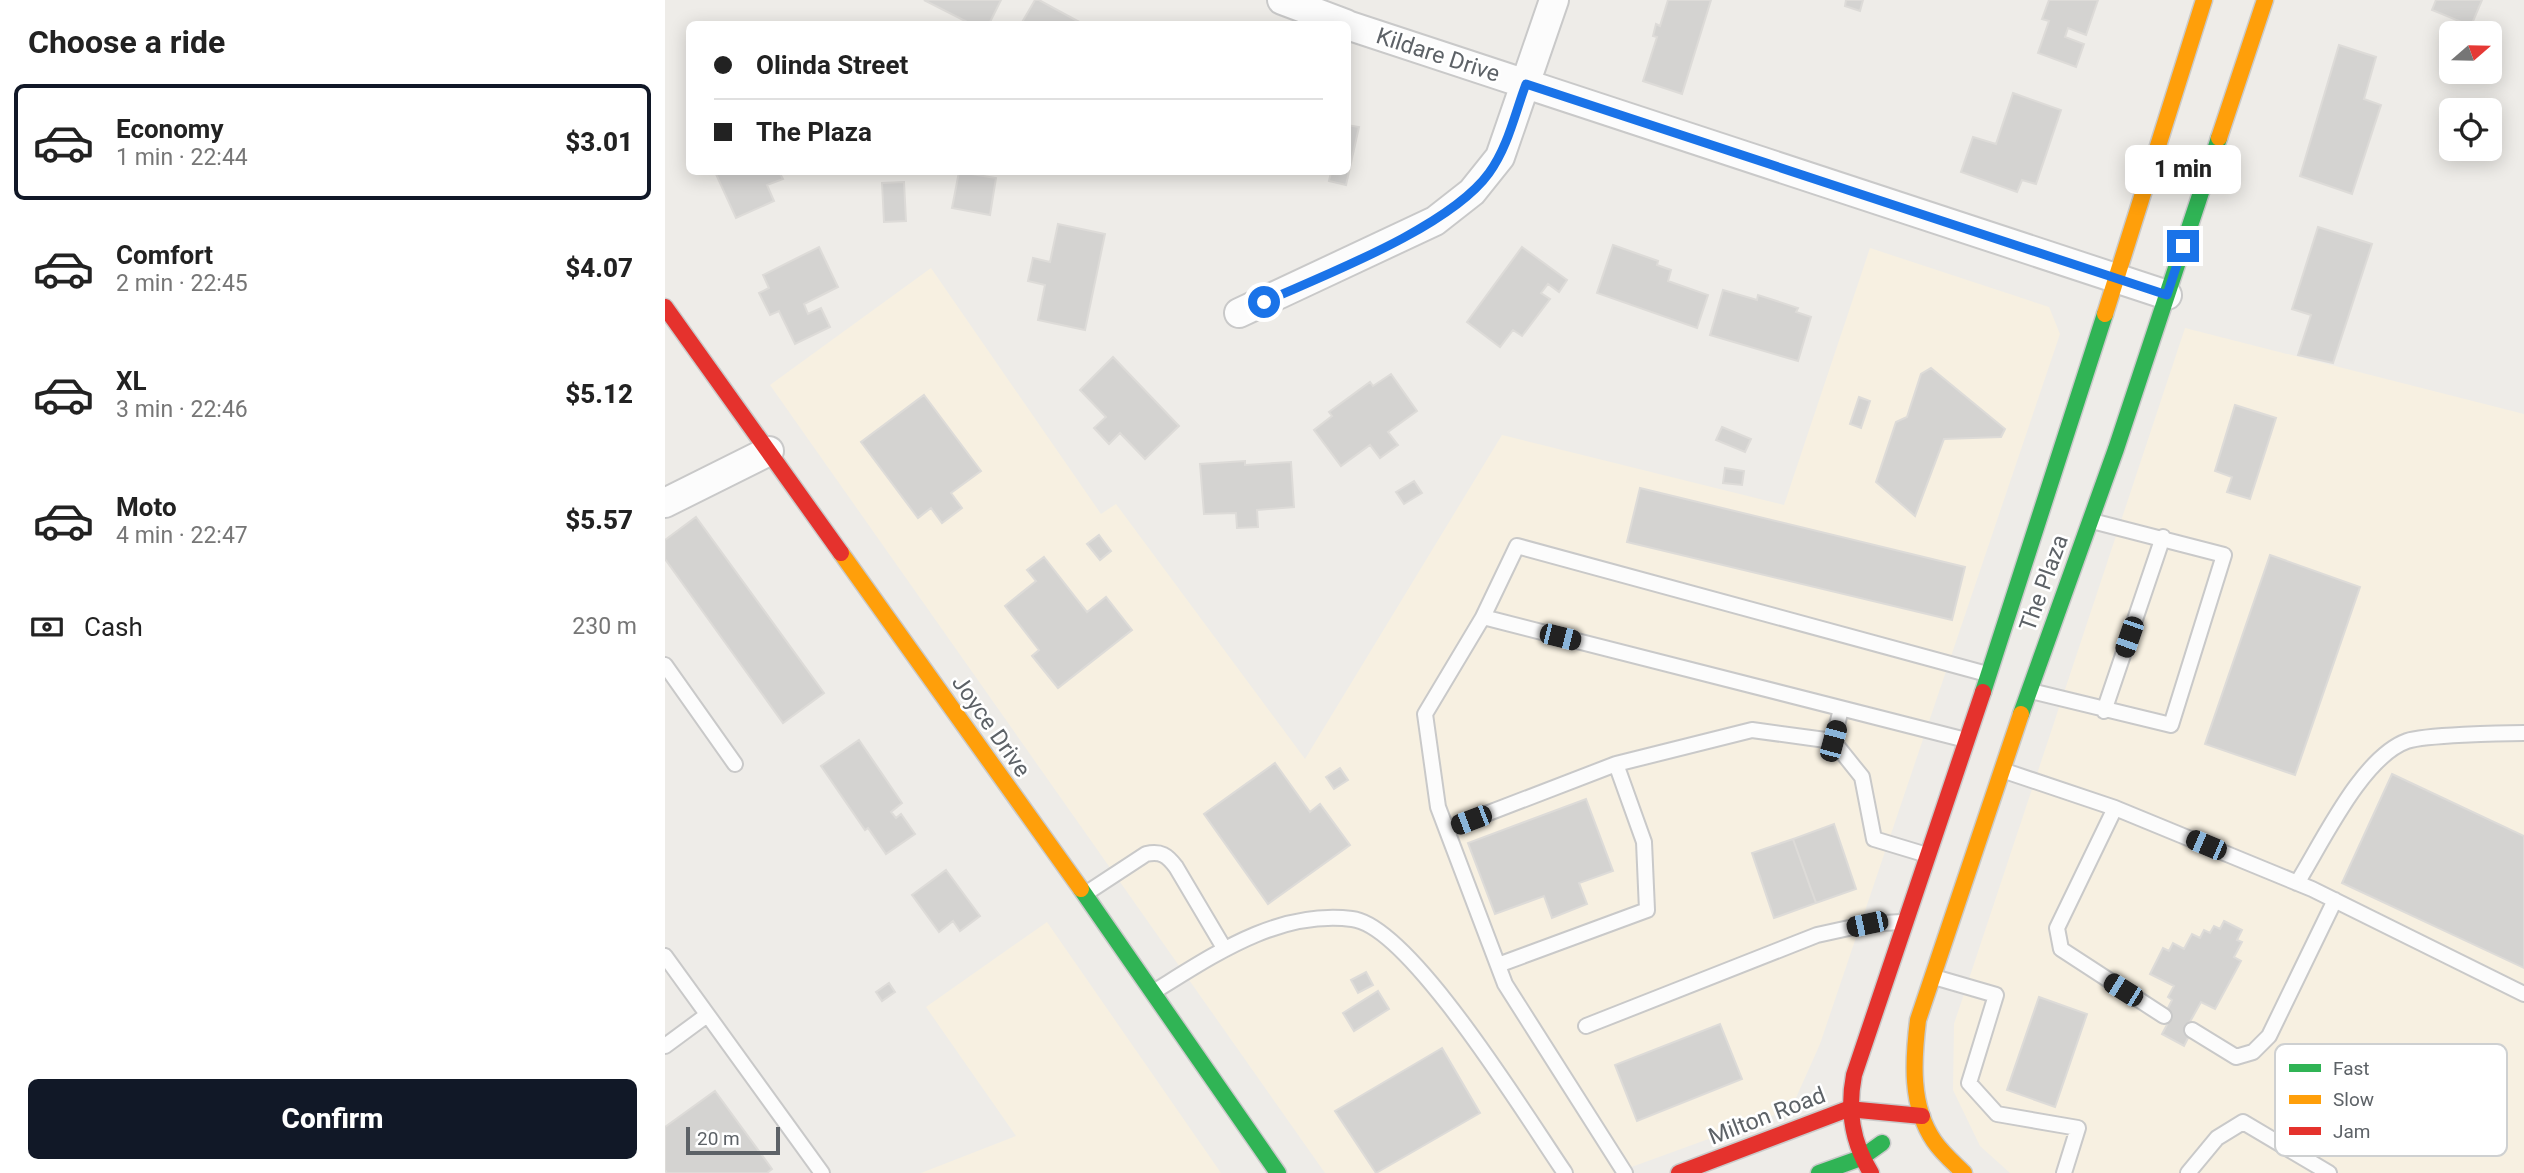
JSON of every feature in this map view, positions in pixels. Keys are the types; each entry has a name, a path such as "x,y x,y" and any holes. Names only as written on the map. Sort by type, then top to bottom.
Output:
{"main road":[{"name":"The Plaza","path":"1871,1173 1861,1158 1848,1109 1854,1075 1989,674 2204,0"},
{"name":"The Plaza","path":"1964,1173 1934,1140 1922,1116 1912,1065 1918,1020 2001,770 2167,295 2265,0"},
{"name":"Joyce Drive","path":"665,307 1154,992 1278,1173"},
{"name":"Milton Road","path":"1679,1173 1848,1109 1922,1116"},
{"path":"1819,1173 1861,1158 1922,1116"}],"street":[{"name":"Kildare Drive","path":"1282,0 1337,21"},
{"path":"1239,313 1435,221 1472,192 1500,156 1554,0"},
{"name":"Kildare Drive","path":"1351,26 2167,295"},
{"path":"665,503 769,451"}],"lane":[{"path":"2029,691 2171,725 2224,555 2162,537 2090,521"},
{"path":"2104,711 2162,537"},
{"path":"1625,1173 1505,984 1438,807 1425,714 1483,617 1517,546 1989,674"},
{"path":"1483,617 1967,741"},
{"path":"665,665 735,764"},
{"path":"1833,741 1841,709"},
{"path":"1447,829 1616,764 1752,730 1833,741 1862,777 1874,839 1929,856"},
{"path":"2297,883 2355,790 2379,758 2407,741 2524,733"},
{"path":"1498,965 1647,910 1644,842 1616,764"},
{"path":"2001,770 2115,808 2297,883 2524,994"},
{"path":"2115,808 2057,928 2061,950 2164,1016"},
{"path":"1084,895 1146,854 1158,852 1169,858 1176,867 1224,948"},
{"path":"2192,1030 2236,1057 2253,1052 2269,1035 2335,900"},
{"path":"1154,992 1240,938 1305,920 1355,919 1400,947 1433,982 1566,1173"},
{"path":"1586,1026 1817,935 1867,924 1906,921"},
{"path":"665,956 822,1173"},
{"path":"1933,977 1996,995 1969,1083 1997,1114 2078,1128 2064,1173"},
{"path":"665,1046 707,1015"},
{"path":"2188,1173 2217,1138 2243,1122 2275,1141"},
{"path":"2300,1156 2329,1173"}],"shaded area":[{"path":"1870,248 2049,307 2060,334 1820,1044 1791,1109 1615,1173 1325,1173 770,385 931,268 1101,514 1116,504 1305,759 1502,435 1784,505"},
{"path":"2185,328 2524,414 2524,1173 2010,1173 1980,1146 1953,1090 1954,1024"},
{"path":"1047,922 1221,1173 921,1173 1016,1136 926,1007"}],"building":[{"path":"924,0 1001,0 990,21 965,21"},
{"path":"1035,0 1039,0 1078,21 1023,21"},
{"path":"1668,0 1711,0 1682,94 1643,81 1657,37 1653,36 1656,24 1660,26"},
{"path":"1846,0 1863,0 1860,11 1845,6"},
{"path":"2049,0 2098,0 2086,35 2068,28 2065,37 2084,44 2076,67 2038,53 2049,21 2042,19"},
{"path":"2436,0 2482,0 2473,21 2459,21 2432,10"},
{"path":"2339,45 2376,57 2364,99 2381,105 2352,194 2300,176"},
{"path":"2013,93 2061,110 2036,184 2022,180 2017,192 1961,172 1973,137 1996,144"},
{"path":"1351,126 1359,127 1351,163"},
{"path":"716,175 781,175 783,179 767,185 774,201 736,218"},
{"path":"958,175 996,178 990,215 952,208"},
{"path":"1330,175 1348,175 1346,185 1329,181"},
{"path":"904,182 906,221 884,222 882,183"},
{"path":"1058,224 1105,234 1085,330 1038,320 1045,285 1028,281 1033,258 1050,262"},
{"path":"2318,227 2372,244 2333,363 2298,355 2311,315 2292,309"},
{"path":"1613,245 1658,261 1657,265 1671,270 1668,281 1708,295 1697,328 1597,293"},
{"path":"819,247 838,287 804,304 808,314 821,308 830,327 795,344 779,311 770,315 759,293 769,288 763,275"},
{"path":"1522,247 1567,280 1559,292 1548,284 1541,293 1550,299 1522,336 1513,330 1500,347 1467,322"},
{"path":"1723,290 1757,300 1758,295 1798,308 1796,312 1811,317 1798,361 1710,335"},
{"path":"1113,357 1179,426 1145,459 1120,433 1109,444 1094,428 1106,417 1080,390"},
{"path":"1931,368 2005,429 2001,437 1944,439 1915,516 1876,482 1896,422 1907,417 1921,374"},
{"path":"1391,374 1417,411 1388,432 1398,445 1380,458 1370,445 1341,466 1314,430 1332,416 1329,412 1370,382 1373,386"},
{"path":"924,395 981,471 951,493 962,508 942,523 931,508 918,518 861,442"},
{"path":"1859,397 1870,401 1861,428 1850,424"},
{"path":"2235,405 2276,418 2250,499 2227,492 2232,477 2215,471"},
{"path":"1722,427 1751,439 1745,452 1716,440"},
{"path":"1245,461 1245,465 1291,462 1294,507 1257,510 1258,527 1237,528 1236,513 1204,514 1200,464"},
{"path":"1725,468 1744,471 1742,485 1723,483"},
{"path":"1414,481 1422,493 1404,504 1396,492"},
{"path":"1640,488 1965,567 1952,620 1627,542"},
{"path":"696,517 824,693 783,723 665,559 665,540"},
{"path":"1099,535 1111,551 1100,560 1087,544"},
{"path":"2270,555 2360,587 2295,775 2205,744"},
{"path":"1044,557 1087,612 1106,597 1132,630 1058,688 1032,656 1039,650 1005,606 1036,581 1027,570"},
{"path":"859,740 902,803 891,812 896,818 901,814 915,834 886,854 868,828 865,830 821,766"},
{"path":"1275,763 1310,812 1320,804 1350,845 1268,904 1204,814"},
{"path":"1340,768 1348,780 1334,789 1326,777"},
{"path":"2392,774 2524,836 2524,968 2342,883"},
{"path":"1586,799 1613,871 1579,883 1587,904 1552,918 1544,896 1495,914 1468,843"},
{"path":"1834,824 1856,889 1816,903 1793,839"},
{"path":"1793,839 1816,903 1774,918 1752,853"},
{"path":"946,870 980,916 960,931 953,921 939,932 912,895"},
{"path":"2224,921 2242,930 2237,940 2242,942 2234,957 2241,961 2215,1009 2201,1002 2187,1027 2192,1030 2184,1046 2162,1034 2170,1019 2164,1016 2172,1000 2168,997 2174,986 2150,974 2163,948 2169,951 2173,943 2184,949 2192,934 2200,938 2204,930 2210,933 2214,926 2220,929"},
{"path":"1366,972 1373,985 1358,993 1351,980"},
{"path":"889,983 895,992 882,1001 876,992"},
{"path":"1378,991 1389,1009 1354,1031 1343,1013"},
{"path":"2039,997 2087,1014 2055,1107 2007,1090"},
{"path":"1720,1024 1742,1079 1637,1121 1615,1065"},
{"path":"1442,1048 1480,1113 1376,1173 1335,1111"},
{"path":"715,1091 772,1169 767,1173 667,1173 665,1170 665,1127"}],"traffic: fast":[{"path":"2021,714 2116,449 2219,138"},
{"path":"1983,692 2105,314"},
{"path":"1081,889 1278,1173"},
{"path":"1819,1173 1861,1158 1882,1143"}],"traffic: slow":[{"path":"2105,314 2204,0"},
{"path":"2219,138 2265,0"},
{"path":"841,553 1081,889"},
{"path":"1964,1173 1937,1145 1921,1113 1915,1082 1918,1020 2021,714"}],"traffic: jam":[{"path":"665,307 841,553"},
{"path":"1871,1173 1855,1138 1851,1114 1854,1075 1983,692"},
{"path":"1679,1173 1848,1109 1922,1116"}],"route":[{"path":"1264,302 1435,221 1472,192 1488,175 1500,156 1526,84 2167,295 2183,246"}]}
